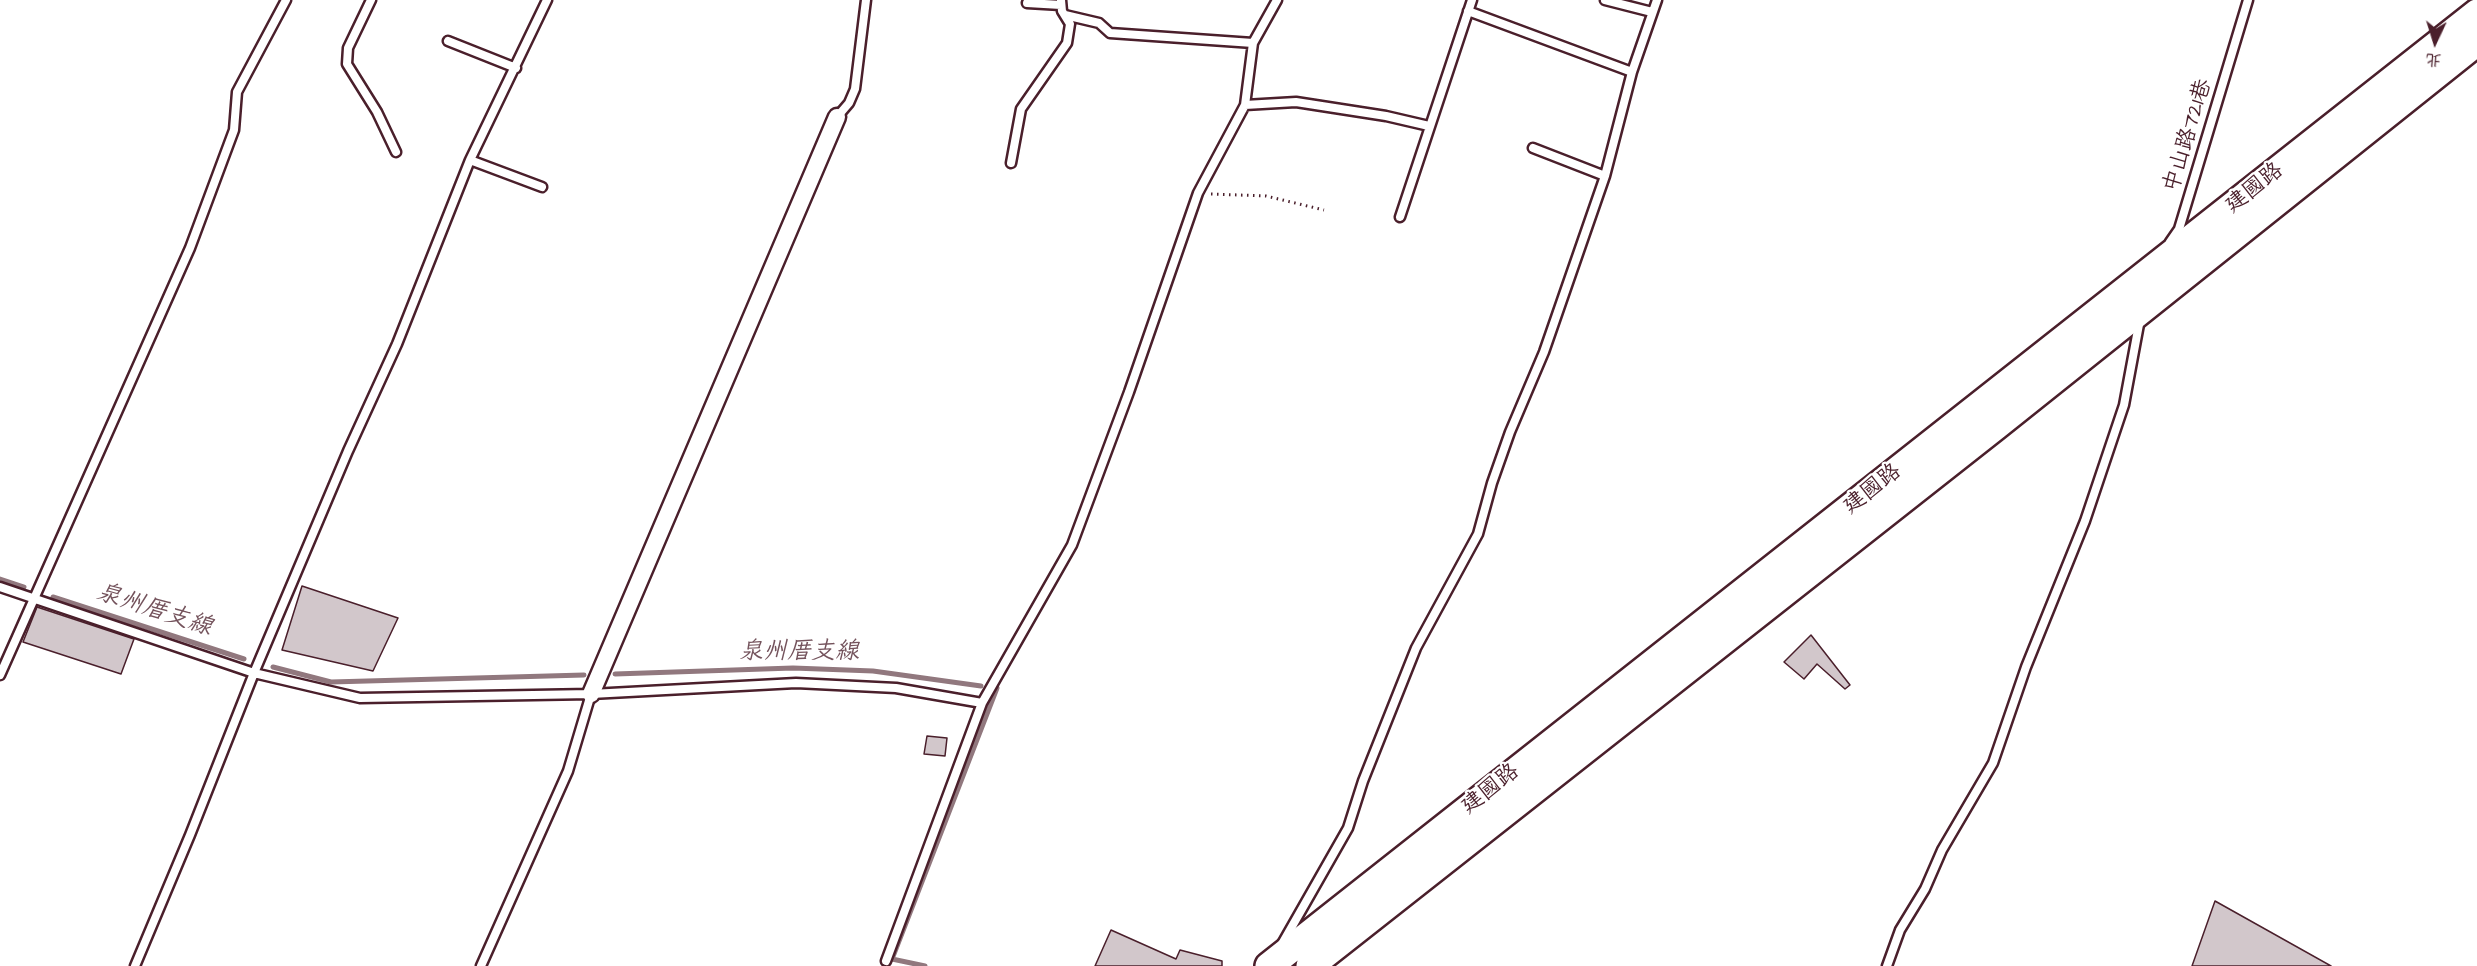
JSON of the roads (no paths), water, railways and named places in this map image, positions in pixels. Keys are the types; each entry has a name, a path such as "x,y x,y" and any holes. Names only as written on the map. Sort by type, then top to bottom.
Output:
{"main road":[{"name":"建國路","path":"1310,966 2145,291 2477,13"},
{"name":"建國路","path":"1269,966 2145,291 2477,42"}],"street":[{"path":"591,694 837,117"}],"lane":[{"path":"0,675 36,599 190,248 234,130 237,92 286,0"},
{"path":"371,0 348,48 347,64 377,112 396,152"},
{"path":"135,966 254,673 348,451 397,344 470,160 548,0"},
{"path":"837,117 849,103 855,89 866,0"},
{"path":"886,961 982,703 1072,545 1129,392 1198,193 1245,105 1253,43 1277,0"},
{"path":"1400,217 1472,0"},
{"path":"1605,0 1652,12"},
{"path":"1269,966 1348,828 1363,781 1416,648 1478,534 1492,483 1510,432 1544,352 1605,176 1632,72 1657,0"},
{"name":"中山路721巷","path":"2145,291 2179,229 2248,0"},
{"path":"1011,163 1021,109 1067,43 1070,24 1061,2 1027,3"},
{"path":"1468,11 1632,72"},
{"path":"1065,15 1099,23 1110,33 1253,43"},
{"path":"448,41 516,68"},
{"path":"1245,105 1296,102 1386,116 1429,126"},
{"path":"1533,148 1605,176"},
{"path":"470,160 542,187"},
{"path":"1887,966 1900,930 1925,889 1942,850 1993,763 2026,667 2085,521 2124,405 2145,291"},
{"path":"0,587 254,673 360,698 591,694 796,683 896,688 982,703"},
{"path":"481,966 568,771 591,694"}],"waterway":[{"name":"泉州厝支線","path":"0,579 24,587"},
{"name":"泉州厝支線","path":"53,597 244,659"},
{"name":"泉州厝支線","path":"273,667 331,682 584,675"},
{"name":"泉州厝支線","path":"615,674 793,668 873,671 981,686"},
{"name":"泉州厝支線","path":"925,966 892,959 997,688"}]}
